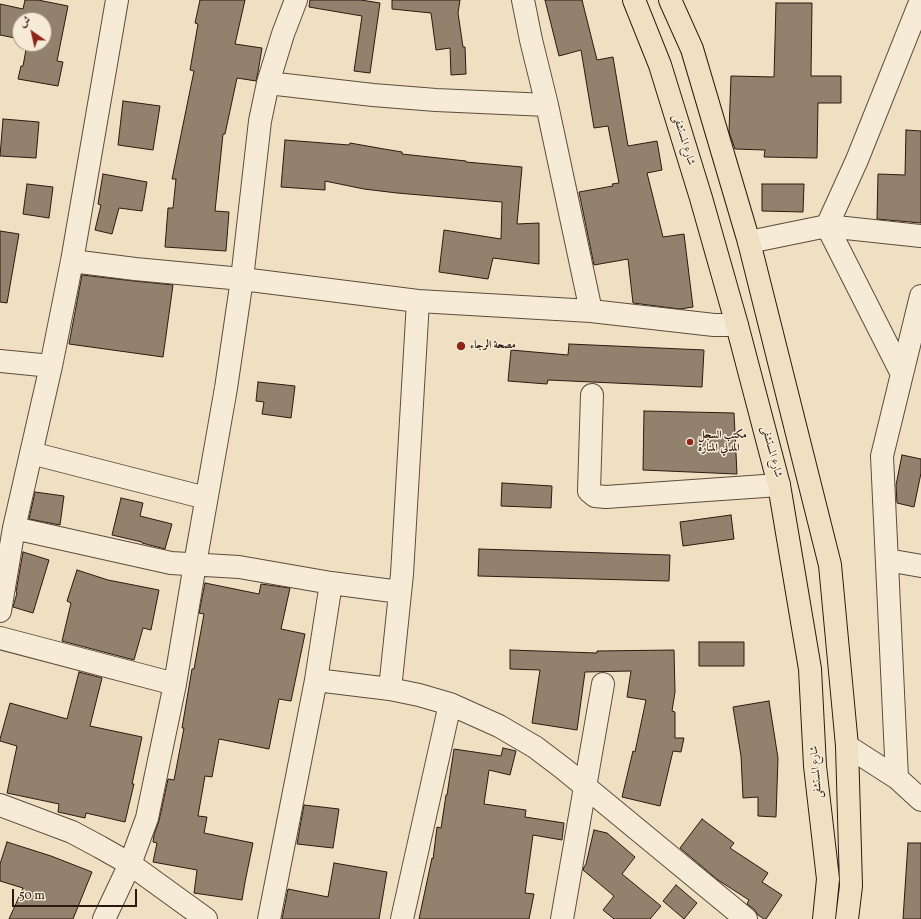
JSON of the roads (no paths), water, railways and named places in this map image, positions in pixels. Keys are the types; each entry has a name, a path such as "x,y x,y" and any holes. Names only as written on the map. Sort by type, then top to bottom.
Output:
{"main road":[{"name":"شارع المستشفى","path":"634,0 660,65 701,198 737,325 779,485 810,669 815,766 828,879 824,919"},
{"path":"670,0 692,49 749,242 830,565 847,746 852,886 847,919"}],"street":[{"path":"0,611 14,528 51,366 72,261 117,0"},
{"path":"104,919 130,864 147,818 175,684 194,564 226,388 242,279 260,121 268,83 283,34 296,0"},
{"path":"522,0 547,105 591,311"},
{"path":"827,226 857,160 921,0"},
{"path":"268,83 373,95 436,100 547,105"},
{"path":"749,242 827,226 921,236"},
{"path":"827,226 902,374"},
{"path":"72,261 134,269 242,279 418,301 591,311 714,325 737,325"},
{"path":"897,778 882,456 921,296"},
{"path":"390,689 402,566 418,301"},
{"path":"0,361 51,366"},
{"path":"592,395 589,491 595,496 779,485"},
{"path":"31,453 206,498"},
{"path":"14,528 171,563 239,567 331,583 400,592"},
{"path":"887,560 921,566"},
{"path":"269,919 316,680 331,583"},
{"path":"0,638 175,684"},
{"path":"316,680 390,689 420,695 450,704 499,726 535,747 585,786 746,919"},
{"path":"562,919 603,684"},
{"path":"402,919 450,704"},
{"path":"847,746 897,778 921,800"},
{"path":"0,806 72,832 130,864 206,919"}],"place":[{"name":"مصحة الرجاء","path":"461,346"},
{"name":"مكتب السجل المدني المنارة","path":"690,442"}]}
